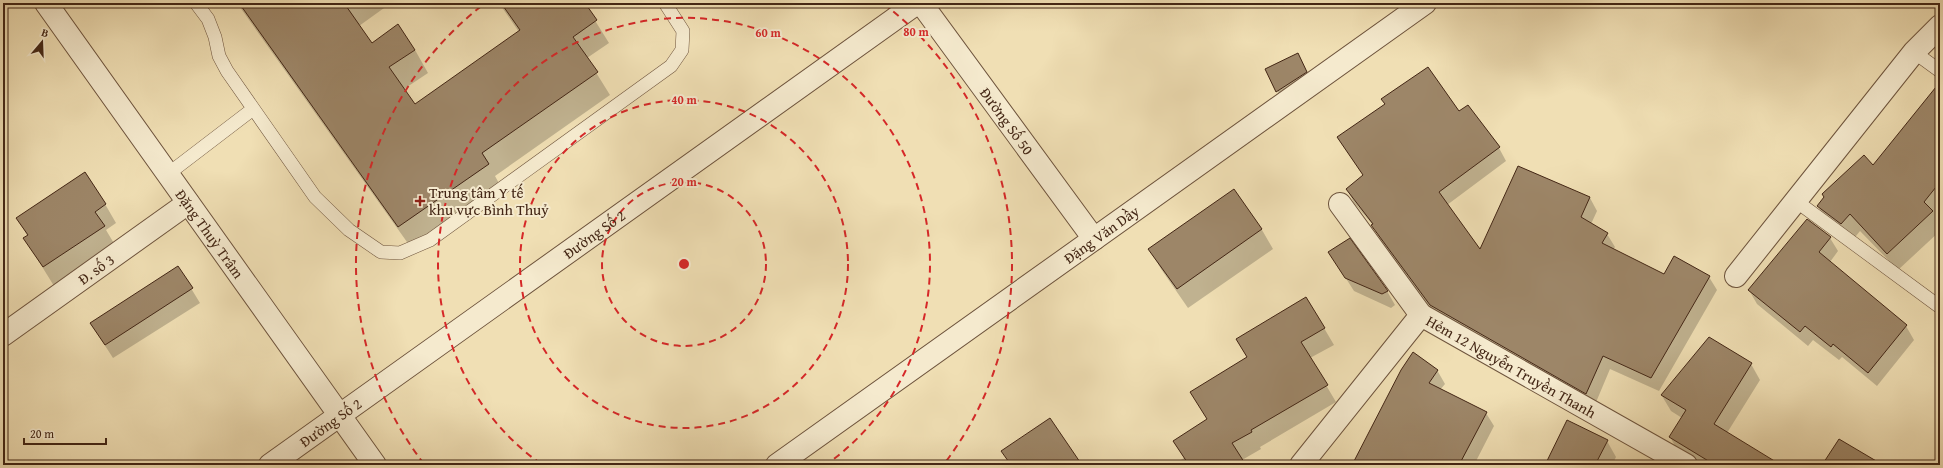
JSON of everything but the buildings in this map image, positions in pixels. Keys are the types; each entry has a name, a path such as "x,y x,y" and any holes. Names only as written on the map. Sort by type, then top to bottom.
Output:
{"street":[{"name":"Đặng Thuỳ Trâm","path":"46,3 374,465"},
{"name":"Đường Số 2","path":"270,465 340,417 918,3"},
{"name":"Đường Số 50","path":"921,3 1094,239"},
{"name":"Đặng Văn Dầy","path":"777,465 1425,3"},
{"path":"1736,276 1914,52 1940,26"},
{"name":"Đ. số 3","path":"3,335 188,203"},
{"path":"1340,204 1421,315"},
{"name":"Hẻm 12 Nguyễn Truyền Thanh","path":"1301,465 1421,315 1686,465"}],"lane":[{"path":"196,3 208,20 215,37 219,56 224,66 315,197 350,230 381,252 400,253 430,240 671,66 682,50 683,31 665,3"},
{"path":"1914,52 1940,71"},
{"path":"168,174 253,109"},
{"path":"1796,201 1940,307"}],"place":[{"name":"Trung tâm Y tế khu vực Bình Thuỷ","path":"420,201"}]}
